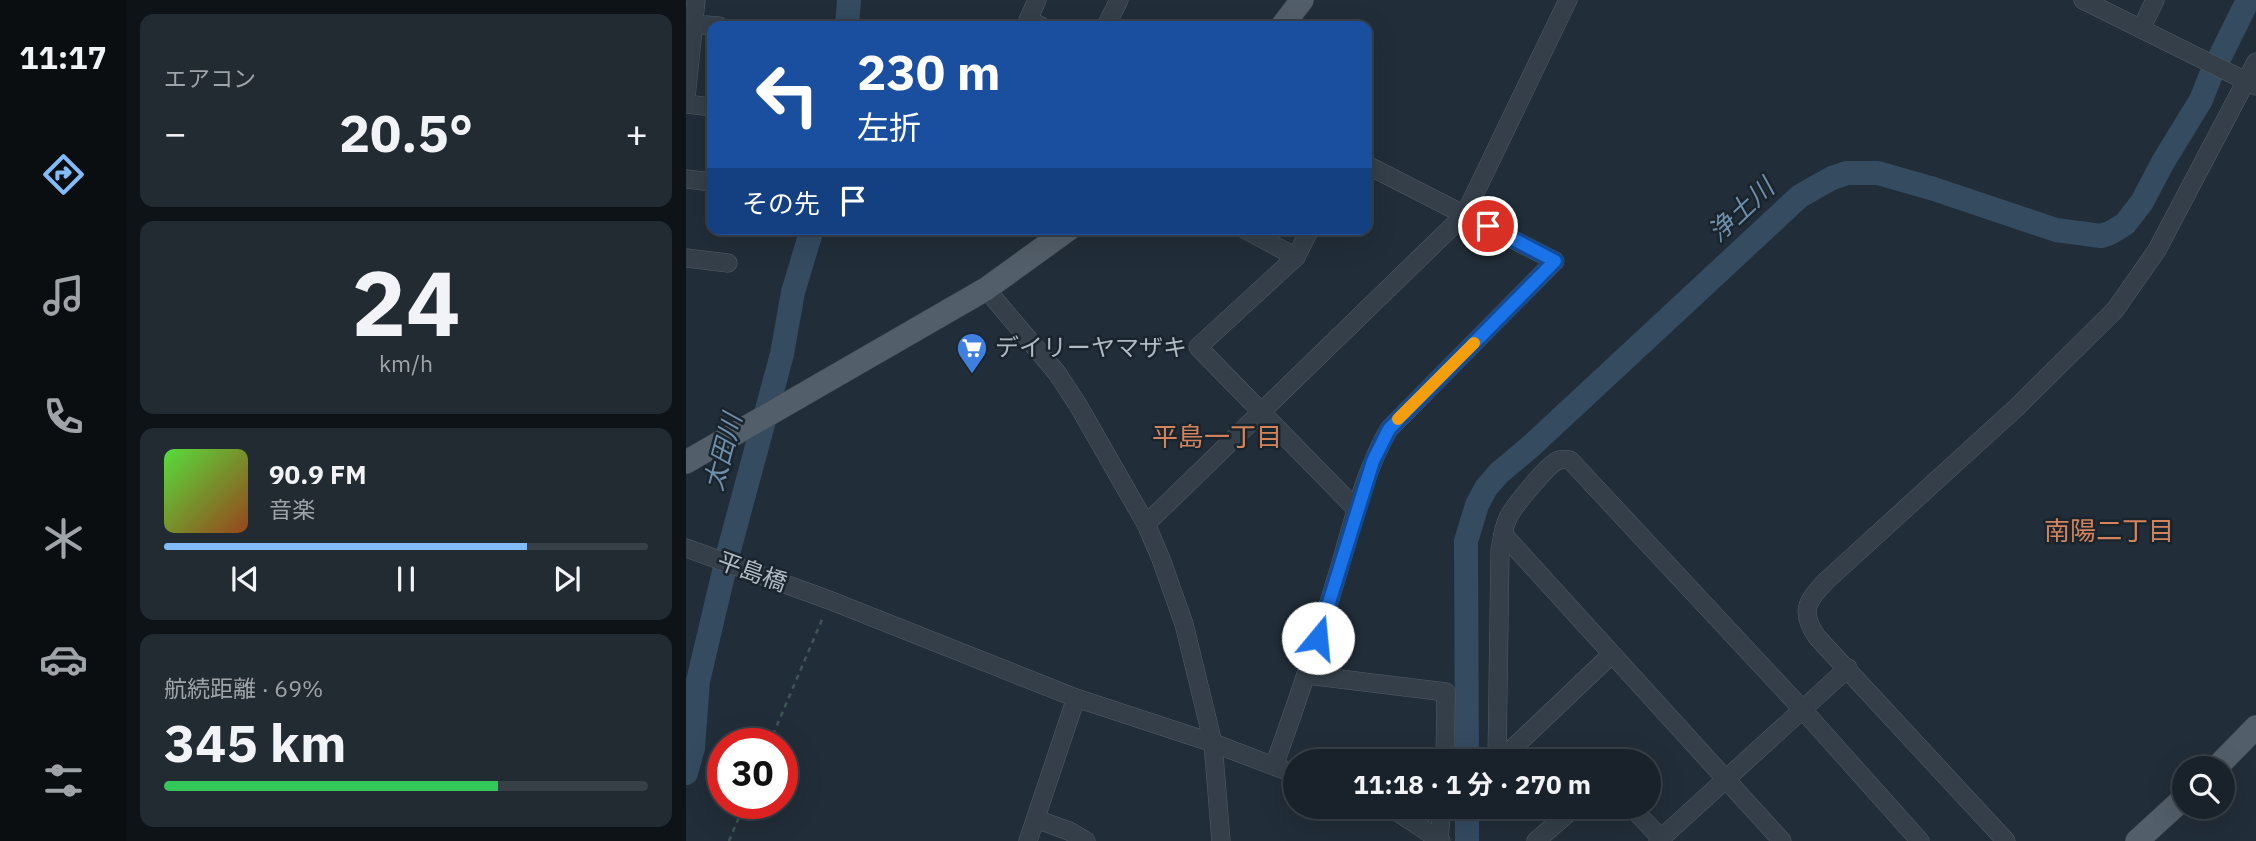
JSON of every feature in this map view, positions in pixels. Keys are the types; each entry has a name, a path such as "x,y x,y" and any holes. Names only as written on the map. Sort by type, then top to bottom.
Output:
{"main road":[{"path":"1286,21 1302,0"},
{"path":"686,462 986,289 1061,235"},
{"path":"2228,756 2256,727"},
{"path":"2137,841 2172,809"}],"street":[{"path":"686,98 690,26 696,0"},
{"path":"1030,21 1028,20 1037,0"},
{"path":"1108,21 1119,0"},
{"path":"1146,524 1465,214 1568,0"},
{"path":"2083,0 2251,84"},
{"path":"2141,29 2155,0"},
{"path":"2006,841 1810,627 1806,616 1811,599 1826,581 2017,407 2115,310 2157,250 2251,84 2256,62"},
{"path":"686,104 707,106"},
{"path":"1274,766 1307,675 1373,461 1389,429 1555,261 1372,168"},
{"path":"686,179 707,181"},
{"path":"1255,235 1296,257"},
{"path":"1307,235 1296,257 1198,347 1357,510"},
{"path":"686,258 728,262"},
{"path":"986,289 1057,373 1114,464 1146,524 1184,624 1213,743 1221,841"},
{"path":"1612,654 1512,749 1497,759 1500,551 1503,534 1507,519 1531,487 1561,459 1570,460 1802,709 1920,841"},
{"path":"1503,534 1782,841"},
{"name":"平島橋","path":"686,548 824,598 1076,698 1213,743 1283,769"},
{"path":"1642,819 1659,839 1848,668"},
{"path":"1307,675 1446,692 1445,749"},
{"path":"1028,841 1076,698"},
{"path":"1037,819 1069,831 1086,841"},
{"path":"1408,819 1440,840 1441,819"},
{"path":"1536,841 1561,819"}],"path":[{"path":"775,728 824,598"},
{"path":"729,841 738,819"}],"waterway":[{"name":"太田川","path":"847,21 849,0"},
{"name":"浄土川","path":"1467,749 1466,541 1477,505 1486,488 1499,473 1800,196 1832,178 1847,173 1878,173 2056,230 2101,236 2125,224 2142,202 2201,100 2248,0"},
{"name":"太田川","path":"686,773 693,748 698,681 729,550 782,354 793,292 810,235"},
{"name":"浄土川","path":"1467,819 1467,841"}],"slow traffic":[{"path":"1398,419 1474,343"}],"place":[{"name":"デイリーヤマザキ","path":"972,375"}],"district":[{"name":"平島一丁目","path":"1217,437"},
{"name":"南陽二丁目","path":"2109,531"}],"route":[{"path":"1318,638 1373,461 1389,429 1555,261 1488,226"}]}
